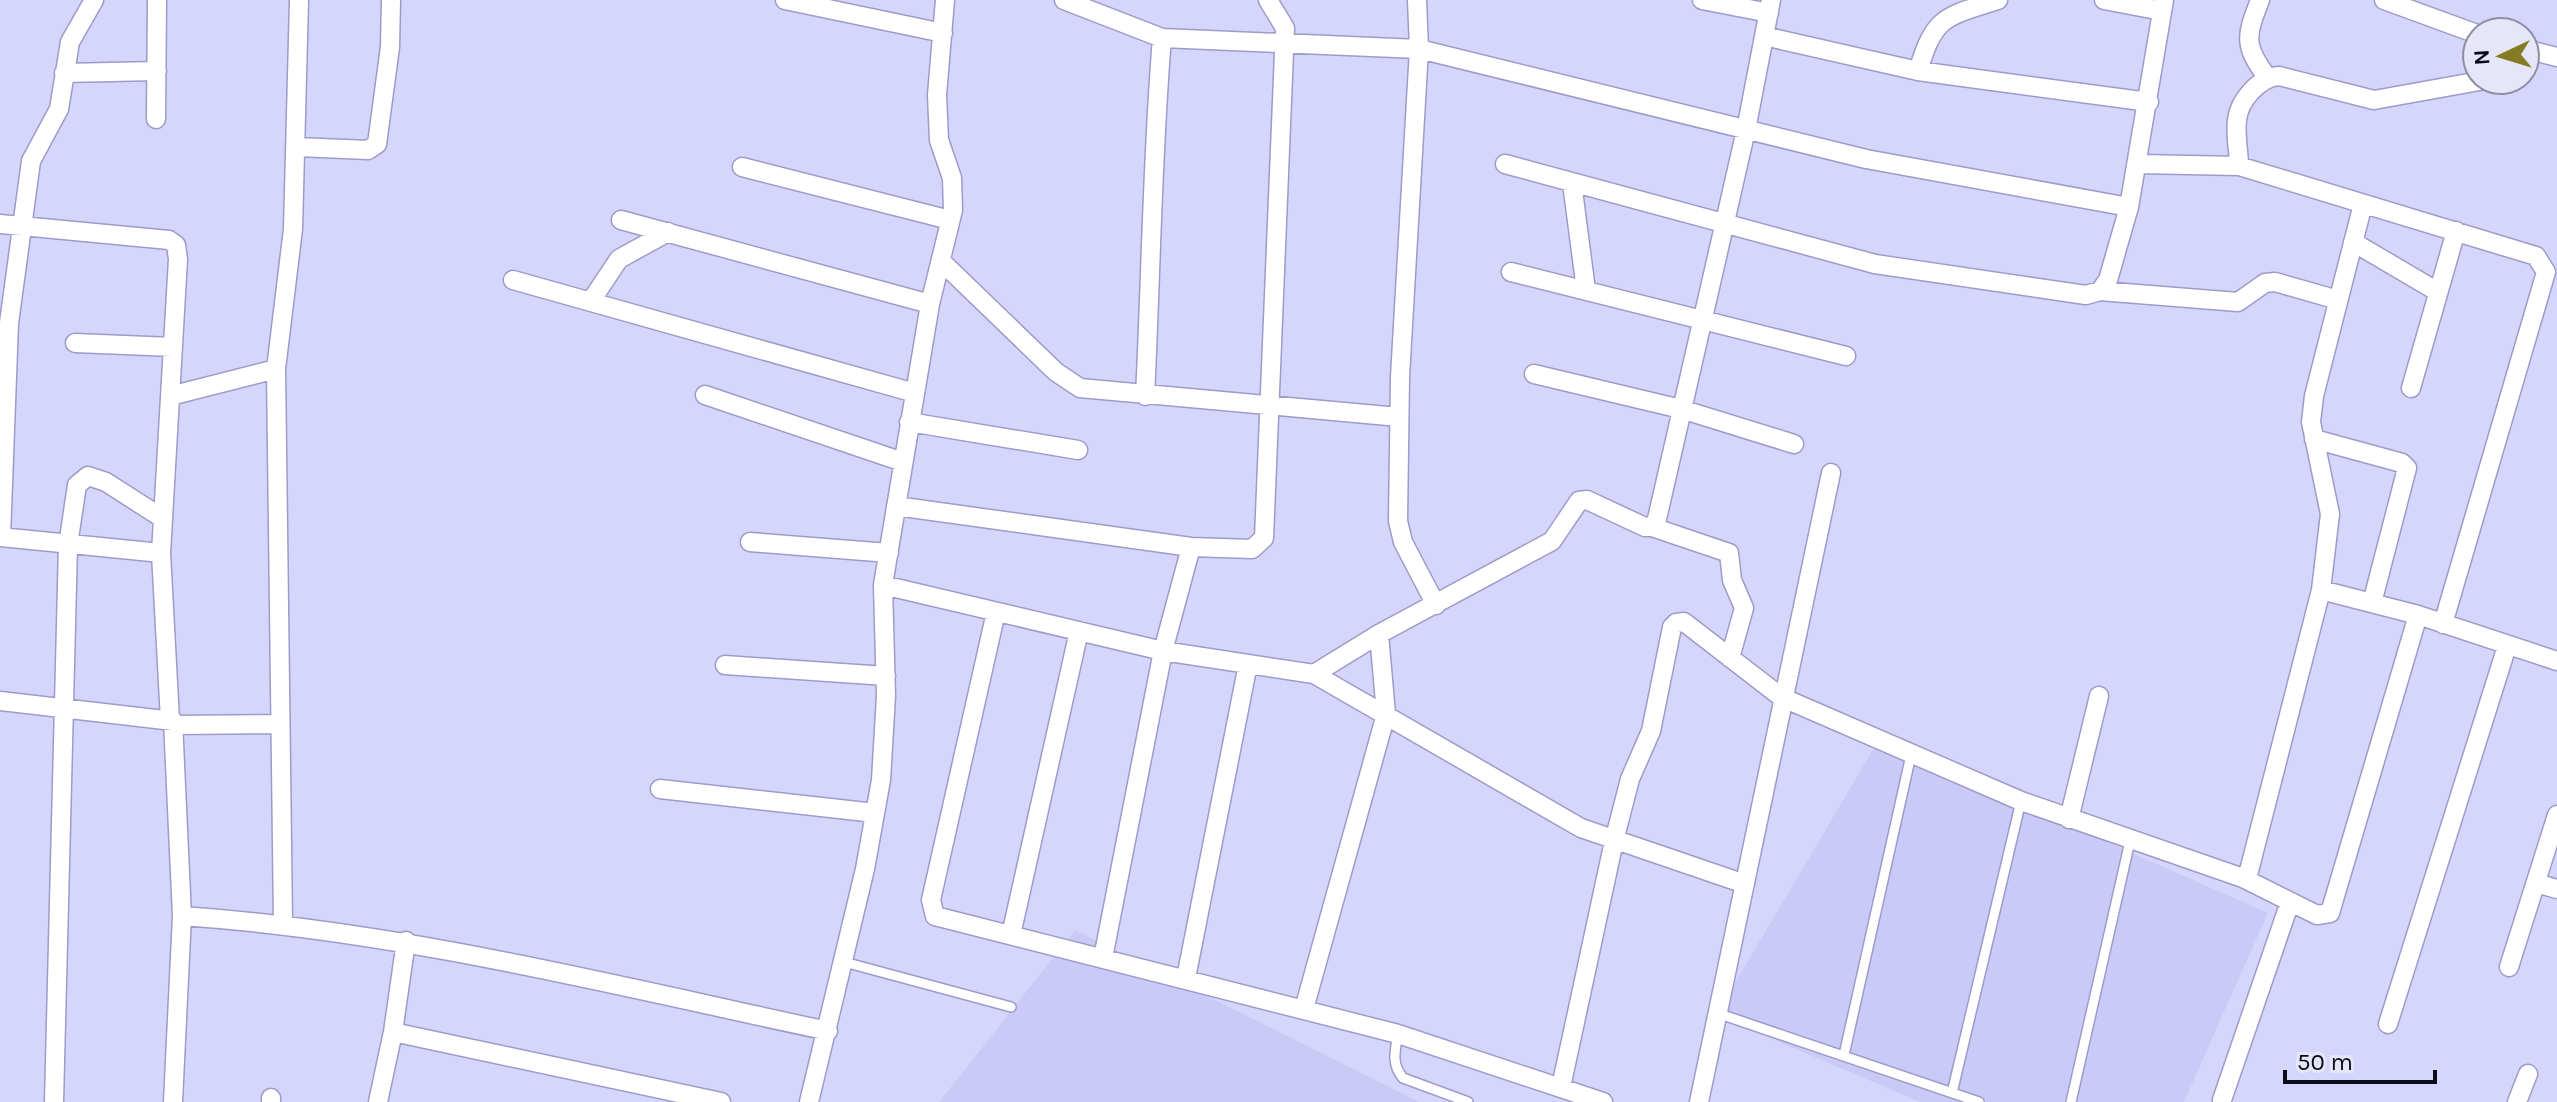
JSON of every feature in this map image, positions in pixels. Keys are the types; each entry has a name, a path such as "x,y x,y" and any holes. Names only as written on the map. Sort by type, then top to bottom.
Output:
{"street":[{"path":"94,0 70,42 59,109 31,161 4,322 0,537 161,553"},
{"path":"156,119 157,0"},
{"path":"283,923 278,724 276,369 293,229 299,0"},
{"path":"297,147 368,150 377,144 390,47 391,0"},
{"path":"785,0 943,33"},
{"path":"809,1102 844,962 881,780 886,676 883,585 930,304 950,220 952,178 939,140 937,95 945,0"},
{"path":"1064,0 1162,38 1419,49 1866,159 2129,207"},
{"path":"896,506 1191,547 1252,549 1264,538 1266,407 1285,28 1268,0"},
{"path":"1417,0 1419,49 1399,417 1398,521 1403,542 1436,605"},
{"path":"1652,527 1657,519 1704,318 1770,7 1702,0"},
{"path":"1918,71 1927,42 1939,23 1955,14 1998,0"},
{"path":"2100,291 2108,280 2139,164 2163,6 2104,0"},
{"path":"2260,0 2249,29 2249,45 2251,56 2267,77"},
{"path":"2384,0 2461,28"},
{"path":"1764,36 1918,71 2149,102"},
{"path":"1145,396 1155,208 1151,168 1162,38"},
{"path":"64,73 157,71"},
{"path":"2239,166 2237,118 2260,81 2267,77 2279,76 2374,100 2461,84"},
{"path":"1505,164 1875,264 2086,295 2100,291 2238,302 2265,283 2275,282 2338,300"},
{"path":"2139,164 2239,166 2536,256 2546,272 2443,624"},
{"path":"742,167 950,220"},
{"path":"1572,183 1586,290"},
{"path":"2243,878 2249,871 2321,590 2330,514 2311,422 2314,396 2363,204"},
{"path":"621,220 930,304"},
{"path":"0,224 169,240 176,245 161,553 182,916 173,1102"},
{"path":"2411,388 2456,231"},
{"path":"591,301 619,259 668,232"},
{"path":"2353,242 2438,292"},
{"path":"941,261 1068,382 1080,388 1399,417"},
{"path":"1511,272 1846,356"},
{"path":"513,280 915,393"},
{"path":"75,343 173,347"},
{"path":"170,396 276,369"},
{"path":"1534,374 1681,409 1794,444"},
{"path":"705,395 903,462"},
{"path":"909,422 1078,450"},
{"path":"2314,439 2402,463 2407,468 2372,603"},
{"path":"1699,1102 1781,697 1831,473"},
{"path":"54,1102 68,545 77,485 88,476 106,482 162,518"},
{"path":"1314,674 1379,634 1552,541 1579,501 1587,500 1645,527 1729,553 1732,580 1744,608 1730,658"},
{"path":"750,542 889,553"},
{"path":"1103,958 1163,651 1191,547"},
{"path":"883,585 1163,651 1314,674 1581,828 1745,884"},
{"path":"2321,590 2418,615 2557,661"},
{"path":"996,612 931,909 935,916 1398,1034 1603,1102"},
{"path":"1561,1087 1614,841 1630,779 1651,731 1672,627 1684,622 1781,697 2021,801 2243,878 2317,915 2330,913 2418,615"},
{"path":"1011,935 1079,631"},
{"path":"1304,1009 1386,714 1379,634"},
{"path":"2388,1024 2507,646"},
{"path":"1186,978 1248,664"},
{"path":"725,665 886,676"},
{"path":"2069,819 2099,696"},
{"path":"0,701 172,722 278,724"},
{"path":"660,789 875,813"},
{"path":"2509,967 2557,815"},
{"path":"2536,883 2557,889"},
{"path":"2222,1100 2290,902"},
{"path":"182,916 283,923 406,941 828,1031"},
{"path":"378,1102 393,1032 406,941"},
{"path":"393,1032 721,1102"},
{"path":"2517,1102 2528,1074"}],"lane":[{"path":"1844,1055 1911,755"},
{"path":"1952,1093 2021,801"},
{"path":"2071,1102 2130,841"},
{"path":"844,962 1011,1007"},
{"path":"1717,1013 1979,1102"},
{"path":"1398,1034 1395,1069 1403,1078 1468,1102"}],"shaded area":[{"path":"1878,741 2268,913 2184,1102 1920,1102 1716,1015"},
{"path":"1075,930 1419,1102 939,1102"}]}
